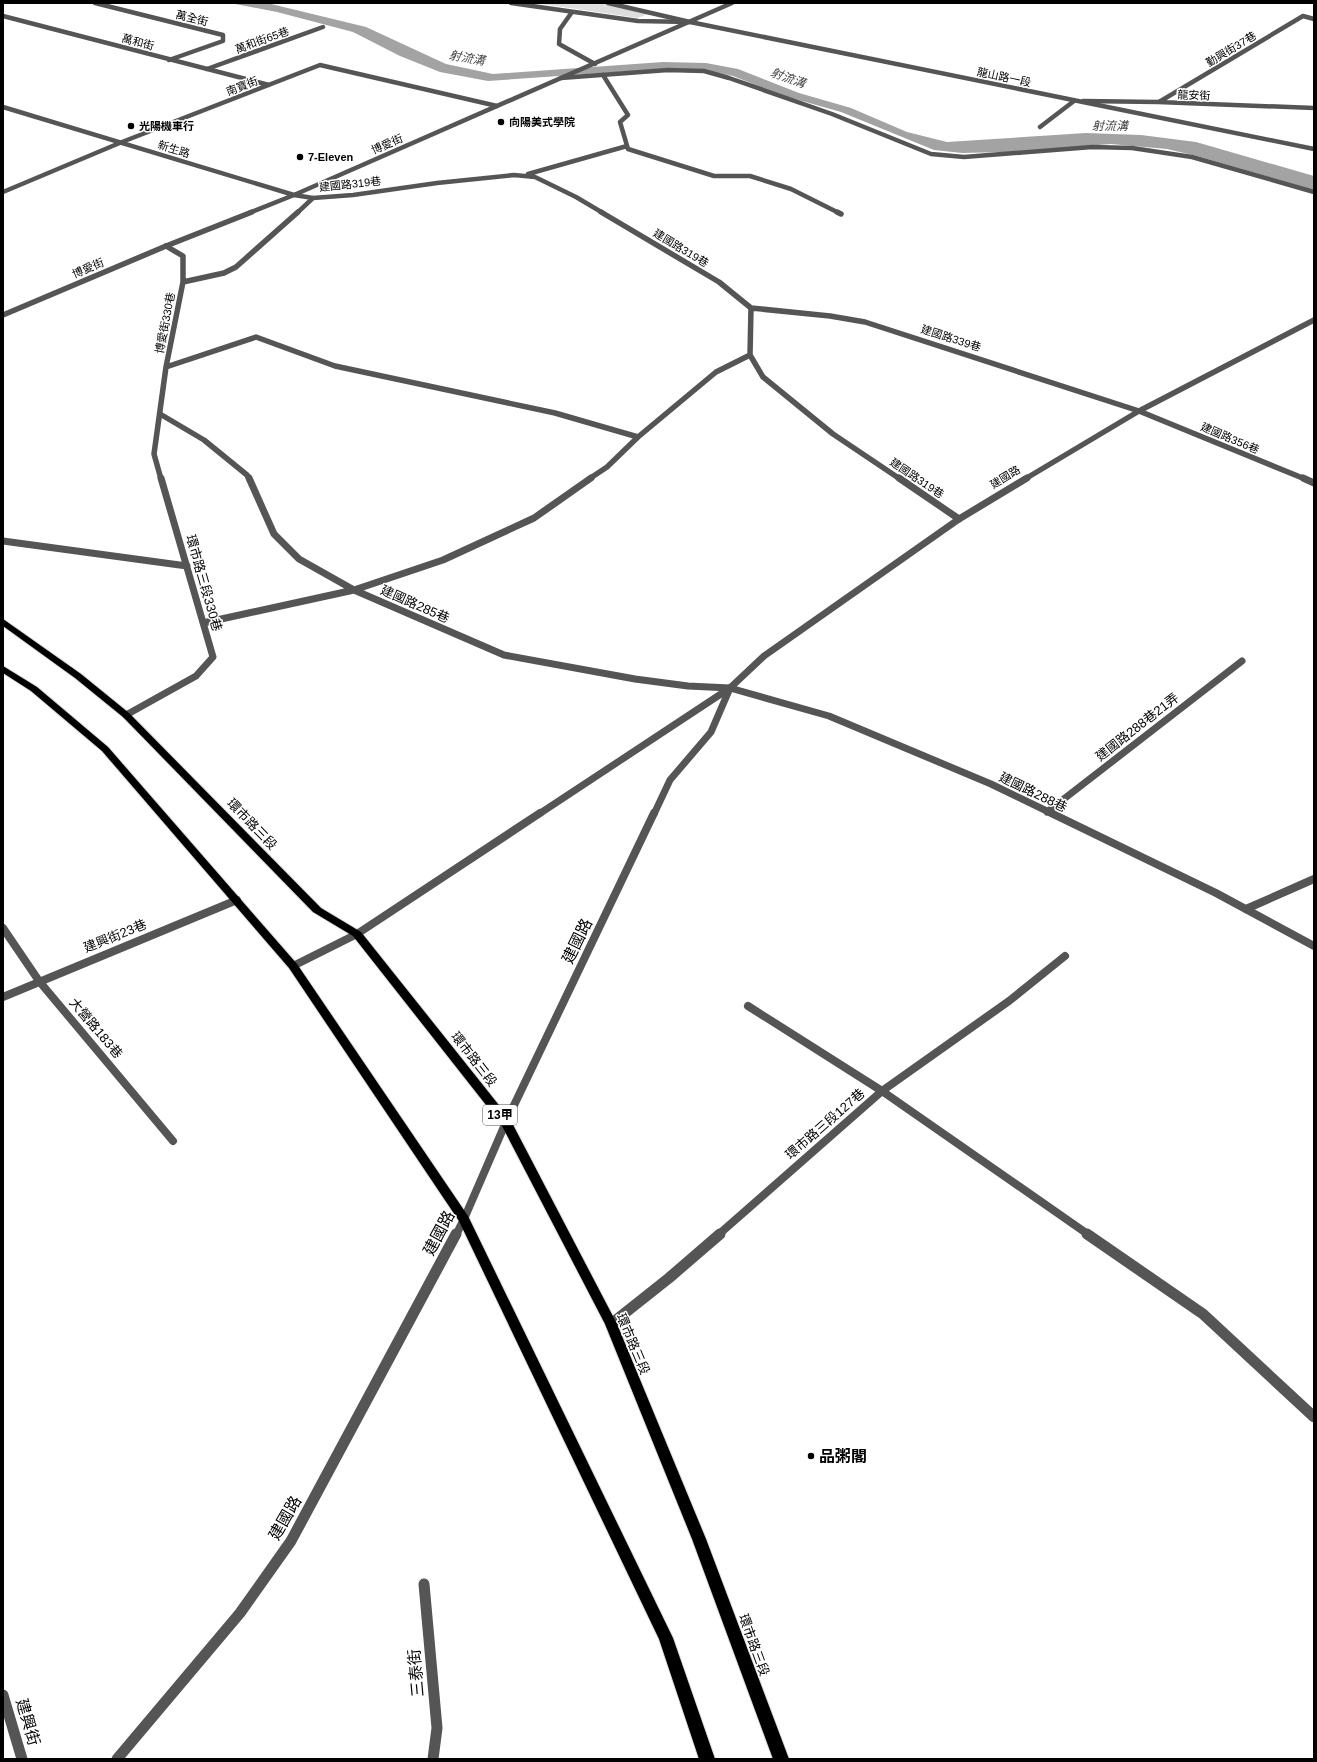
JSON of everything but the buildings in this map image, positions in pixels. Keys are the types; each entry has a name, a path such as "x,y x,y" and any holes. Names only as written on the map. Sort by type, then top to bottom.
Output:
{"main road":[{"name":"環市路三段","path":"3,622 78,676 126,715 317,910 357,934 506,1122 611,1324 699,1539 781,1759"},
{"path":"3,669 34,689 105,749 293,966 464,1219 666,1638 706,1759"}],"street":[{"name":"萬全街","path":"95,3 223,35 223,41 169,60"},
{"path":"511,3 638,22 690,22"},
{"path":"608,3 690,22"},
{"name":"博愛街","path":"3,315 166,246 294,195 732,3"},
{"path":"572,12 560,29 559,44 595,64"},
{"name":"萬和街","path":"3,16 269,85"},
{"name":"勤興街37巷","path":"1158,102 1302,16 1314,19"},
{"name":"龍山路一段","path":"690,22 1314,149"},
{"name":"萬和街65巷","path":"207,69 324,27"},
{"name":"南寶街","path":"3,192 122,142 320,65 497,106"},
{"path":"561,78 668,70 704,71 729,78 832,114 930,154 964,157 1092,147 1132,148 1192,157 1314,192"},
{"path":"603,75 628,114 620,122 628,149 714,176 750,176 791,189 841,214"},
{"path":"1040,127 1074,101"},
{"name":"龍安街","path":"1074,101 1158,102 1314,108"},
{"name":"新生路","path":"3,107 294,195"},
{"path":"524,176 628,146"},
{"name":"建國路319巷","path":"294,195 313,198 352,195 437,183 514,175 535,177 576,197 719,282 751,308"},
{"path":"183,282 224,273 236,266 313,198"},
{"name":"博愛街330巷","path":"160,414 166,367 183,282 183,256 166,246"},
{"path":"203,622 354,590 443,560 534,518 607,467 638,437 716,372 750,355 751,308"},
{"name":"建國路339巷","path":"751,308 830,316 864,322 1139,411"},
{"name":"建國路","path":"293,966 357,934 730,688 764,656 959,519 1139,411 1314,320"},
{"path":"166,367 256,337 336,366 555,413 638,437"},
{"name":"建國路319巷","path":"750,355 763,377 833,434 959,519"},
{"name":"建國路356巷","path":"1139,411 1314,483"},
{"name":"環市路三段330巷","path":"126,715 196,676 213,657 154,454 160,414"},
{"name":"建國路285巷","path":"160,414 204,440 246,476 274,534 299,559 354,590 504,655 635,679 688,686 730,688"},
{"path":"3,541 187,566"},
{"name":"建國路288巷21弄","path":"1047,812 1242,661"},
{"name":"建國路","path":"116,1759 240,1613 290,1541 464,1219 506,1122 670,780 711,732 730,688"},
{"name":"建國路288巷","path":"730,688 829,716 991,784 1216,893 1314,946"},
{"path":"1246,909 1314,879"},
{"name":"建興街23巷","path":"3,997 237,900"},
{"name":"大營路183巷","path":"3,928 39,981 174,1141"},
{"name":"環市路三段127巷","path":"611,1324 670,1278 882,1091 1009,1001 1065,956"},
{"path":"748,1006 882,1091 1203,1314 1314,1417"},
{"name":"三泰街","path":"424,1584 437,1728 433,1759"},
{"name":"建興街","path":"3,1695 22,1759"}],"shaded area":[{"path":"230,3 267,3 366,27 446,64 493,74 663,62 706,63 738,69 799,93 851,108 907,132 947,142 1086,133 1141,135 1196,142 1314,176 1314,190 1197,156 1167,149 1111,144 1005,152 962,153 934,150 841,112 781,95 733,76 703,70 661,69 488,81 440,72 400,56 353,32 277,12"},
{"path":"535,3 608,3 652,12 638,18"}],"place":[{"name":"向陽美式學院","path":"501,122"},
{"name":"光陽機車行","path":"131,126"},
{"name":"7-Eleven","path":"300,157"},
{"name":"品粥閣","path":"811,1456"}],"water label":[{"name":"射流溝","path":"467,58"},
{"name":"射流溝","path":"788,78"},
{"name":"射流溝","path":"1110,126"}]}
